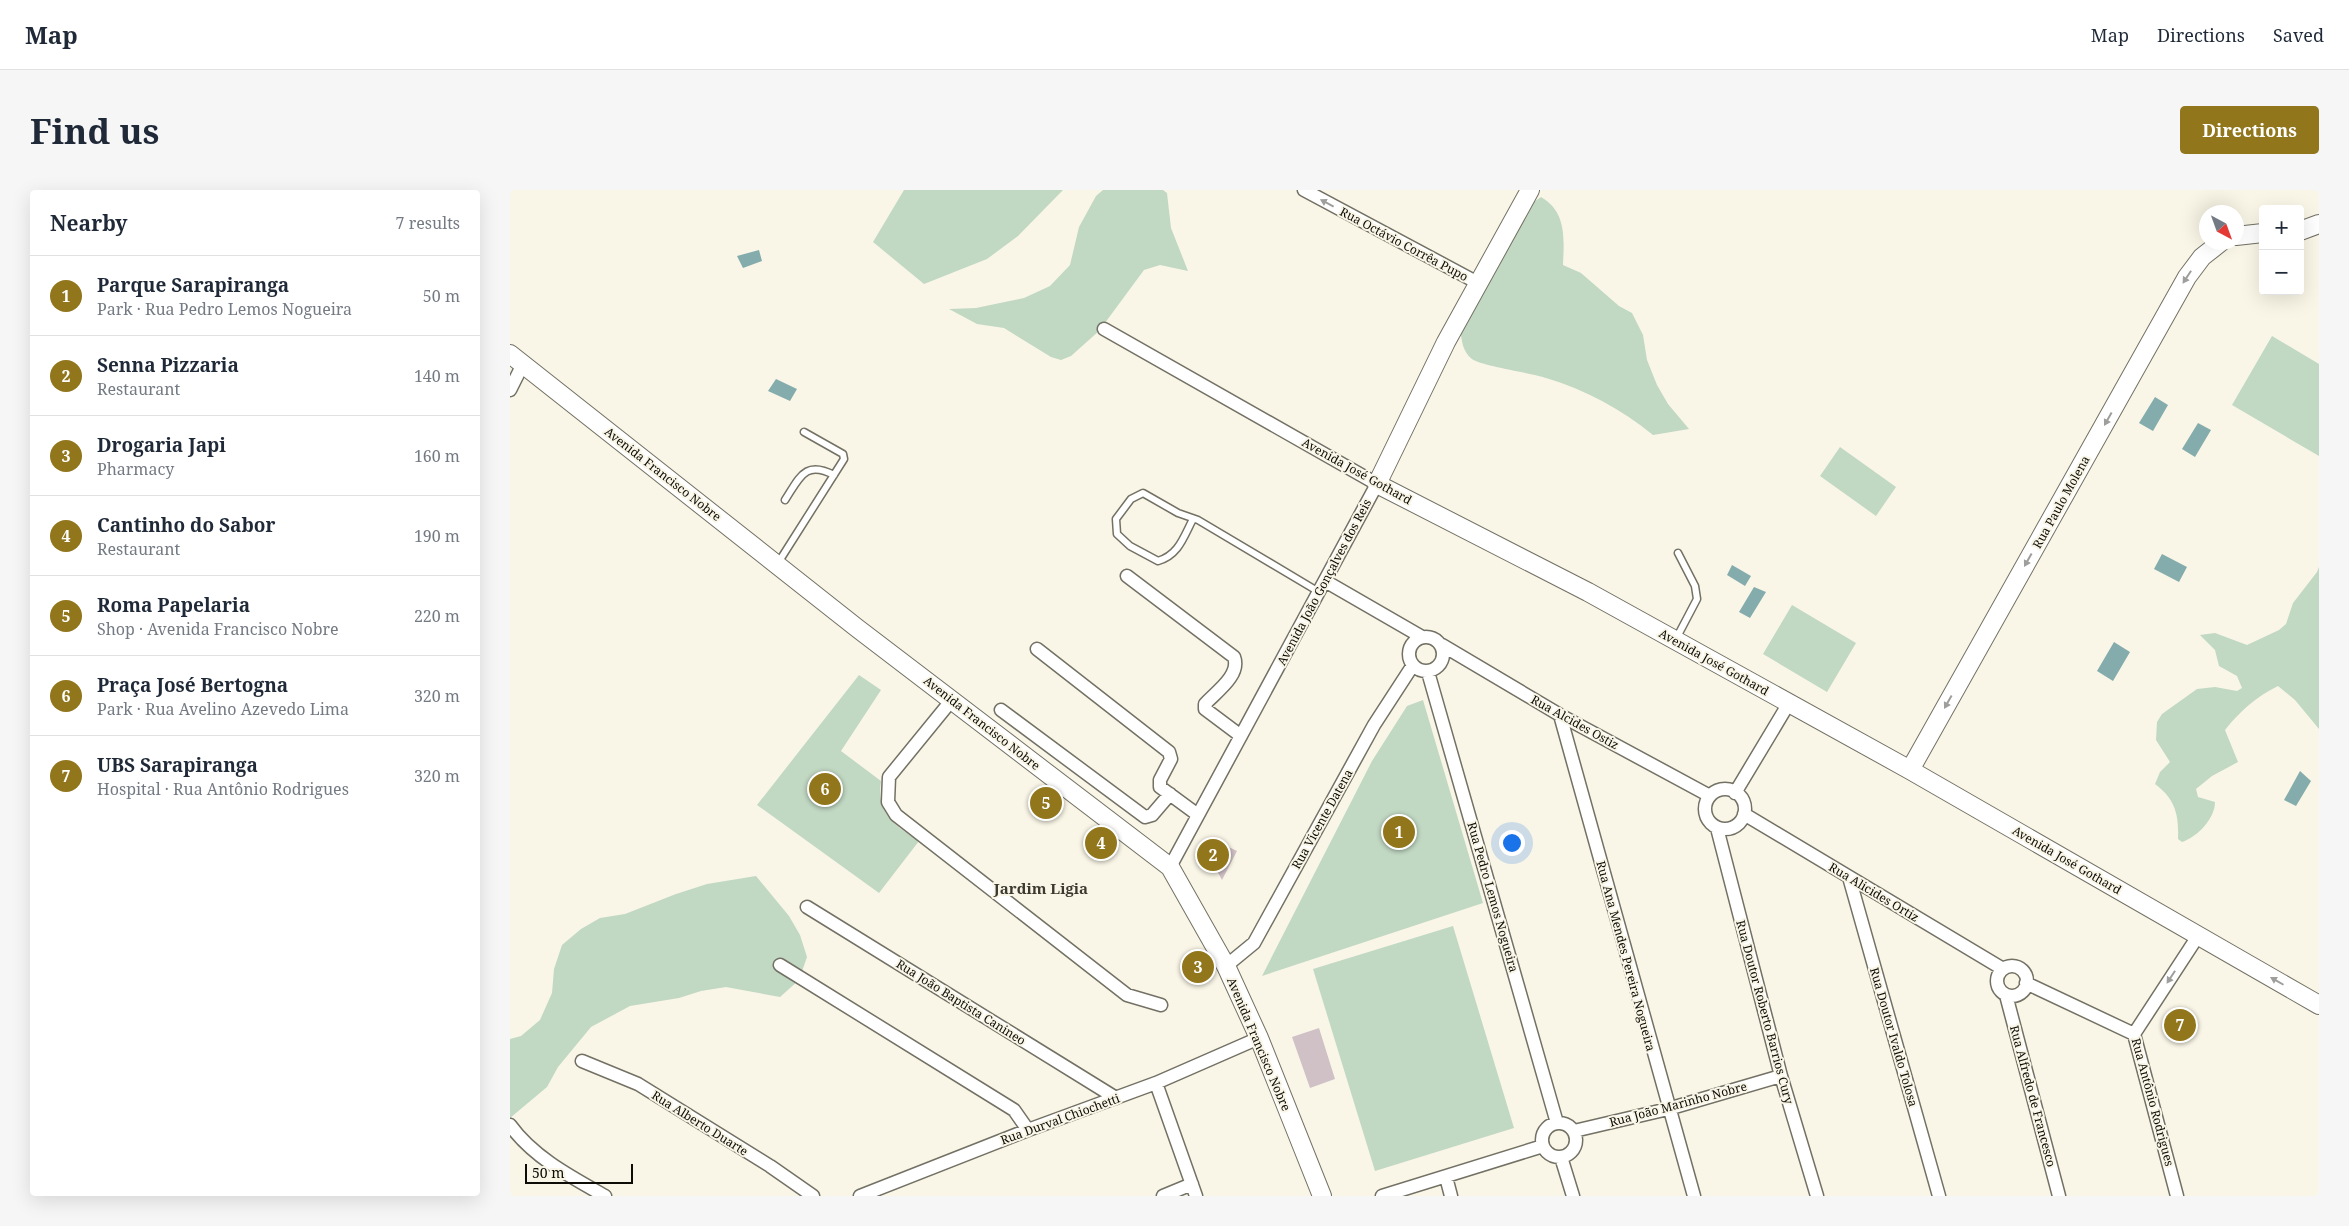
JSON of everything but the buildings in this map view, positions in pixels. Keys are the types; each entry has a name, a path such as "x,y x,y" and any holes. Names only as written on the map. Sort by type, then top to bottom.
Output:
{"street":[{"name":"Rua Octávio Corrêa Pupo","path":"1304,190 1478,283"},
{"name":"Avenida João Gonçalves dos Reis","path":"1170,867 1377,484 1446,342 1530,190"},
{"path":"2304,229 2319,224"},
{"path":"2244,235 2259,233"},
{"name":"Rua Paulo Molena","path":"1910,770 2186,277 2202,257 2211,250"},
{"name":"Avenida José Gothard","path":"1104,329 1377,484 1588,592 1910,770 2319,1005"},
{"path":"510,390 516,359"},
{"name":"Avenida Francisco Nobre","path":"516,359 951,701 1170,867 1226,966 1259,1038 1322,1196"},
{"path":"1127,576 1234,658 1237,664 1235,672 1205,704 1205,709 1241,736"},
{"path":"1322,586 1422,637 1433,638 1442,645 1444,651 1442,662 1439,667 1428,672 1417,669 1413,665 1409,654 1410,648 1417,639 1422,637"},
{"name":"Rua Alcides Ostiz","path":"1442,645 1560,714 1710,796"},
{"path":"1037,649 1169,752 1171,759 1160,780 1160,787 1198,815"},
{"name":"Rua Vicente Datena","path":"1226,966 1254,943 1374,725 1413,665"},
{"name":"Rua Pedro Lemos Nogueira","path":"1428,672 1557,1122"},
{"path":"951,701 888,777 888,802 896,815 1127,994 1161,1005"},
{"path":"1735,793 1789,703"},
{"path":"1001,710 1145,817 1152,815 1170,794"},
{"name":"Rua Ana Mendes Pereira Nogueira","path":"1560,714 1668,1109 1694,1196"},
{"path":"1722,790 1735,793 1743,802 1744,814 1737,825 1731,828 1717,828 1705,814 1705,807 1710,796 1722,790"},
{"name":"Rua Alicides Ortiz","path":"1744,814 2003,969"},
{"name":"Rua Doutor Roberto Barrios Cury","path":"1717,828 1781,1076 1816,1196"},
{"name":"Rua Doutor Ivaldo Tolosa","path":"1849,877 1939,1196"},
{"name":"Rua João Baptista Canineo","path":"807,907 1116,1098"},
{"name":"Rua Antônio Rodrigues","path":"2178,1196 2134,1034 2198,936"},
{"path":"780,965 1014,1110 1028,1130"},
{"path":"2012,966 2021,970 2026,978 2026,983 2020,993 2006,995 2000,990 1997,981 2003,969 2012,966"},
{"path":"2026,983 2134,1034"},
{"name":"Rua Alfredo de Francesco","path":"2006,995 2060,1196"},
{"name":"Rua Durval Chiochetti","path":"860,1196 1028,1130 1156,1083 1259,1038"},
{"name":"Rua Alberto Duarte","path":"582,1061 614,1073 646,1089 770,1166 813,1196"},
{"name":"Rua João Marinho Nobre","path":"1574,1131 1668,1109 1781,1076"},
{"path":"1156,1083 1194,1190 1163,1196"},
{"path":"1557,1122 1566,1123 1574,1131 1577,1136 1575,1148 1572,1152 1561,1157 1550,1155 1543,1146 1542,1141 1545,1130 1557,1122"},
{"path":"510,1125 524,1142 544,1159 605,1196"},
{"path":"1382,1196 1543,1146"},
{"path":"1561,1157 1573,1196"},
{"path":"1446,1177 1451,1196"}],"lane":[{"path":"777,564 844,459 843,454 804,432"},
{"path":"786,500 803,475 812,469 818,468 834,475"},
{"path":"1193,519 1177,551 1158,561 1130,546 1118,534 1116,519 1131,498 1143,493 1178,513 1193,519 1322,586"},
{"path":"1676,640 1697,599 1695,586 1678,552"}],"green space":[{"path":"904,190 1063,190 1018,236 987,259 924,284 873,242"},
{"path":"1103,190 1163,190 1167,193 1171,228 1188,271 1160,265 1144,270 1099,331 1071,356 1061,360 1051,357 1004,328 977,324 949,309 976,308 1024,298 1050,286 1070,265 1079,227 1096,196"},
{"path":"1541,197 1556,210 1560,218 1564,246 1563,265 1581,273 1619,306 1632,313 1643,335 1647,360 1657,385 1668,404 1689,429 1653,435 1616,409 1589,394 1539,376 1477,362 1466,353 1460,328 1531,204"},
{"path":"2272,336 2319,364 2319,456 2232,405"},
{"path":"1840,447 1896,487 1876,516 1820,476"},
{"path":"2319,567 2319,729 2295,700 2278,686 2249,705 2225,730 2238,762 2212,776 2196,789 2198,797 2215,802 2214,808 2209,821 2199,832 2182,842 2178,839 2178,822 2171,801 2155,784 2160,772 2170,762 2156,740 2157,722 2162,714 2197,689 2215,687 2237,691 2242,688 2237,676 2219,666 2215,650 2200,635 2215,633 2247,645 2279,630 2286,624 2293,603"},
{"path":"1792,605 1856,643 1827,692 1763,654"},
{"path":"859,675 881,690 841,751 881,781 881,802 884,810 895,823 919,841 879,893 757,805"},
{"path":"1423,700 1483,903 1262,976 1372,761 1407,706"},
{"path":"756,876 789,916 800,935 807,957 799,980 780,997 726,987 701,991 679,998 630,1006 591,1027 558,1067 547,1087 510,1118 510,1039 521,1036 540,1020 552,993 554,969 562,945 581,929 600,918 625,914 707,884"},
{"path":"1453,926 1514,1128 1375,1171 1313,969"}],"water":[{"path":"759,250 762,261 743,268 737,256"},
{"path":"776,379 797,389 790,401 768,391"},
{"path":"2155,397 2168,405 2153,431 2139,423"},
{"path":"2198,423 2211,430 2195,457 2182,449"},
{"path":"2162,554 2187,567 2179,582 2154,569"},
{"path":"1732,565 1751,576 1745,586 1727,575"},
{"path":"1754,587 1766,592 1750,618 1739,612"},
{"path":"2114,642 2130,652 2113,681 2097,671"},
{"path":"2300,771 2311,781 2296,806 2284,800"}],"place":[{"name":"Praça José Bertogna","path":"825,789"},
{"name":"Roma Papelaria","path":"1046,803"},
{"name":"Parque Sarapiranga","path":"1399,832"},
{"name":"Cantinho do Sabor","path":"1101,843"},
{"name":"Senna Pizzaria","path":"1213,855"},
{"name":"Drogaria Japi","path":"1198,967"},
{"name":"UBS Sarapiranga","path":"2180,1025"}],"district":[{"name":"Jardim Ligia","path":"1041,888"}]}
